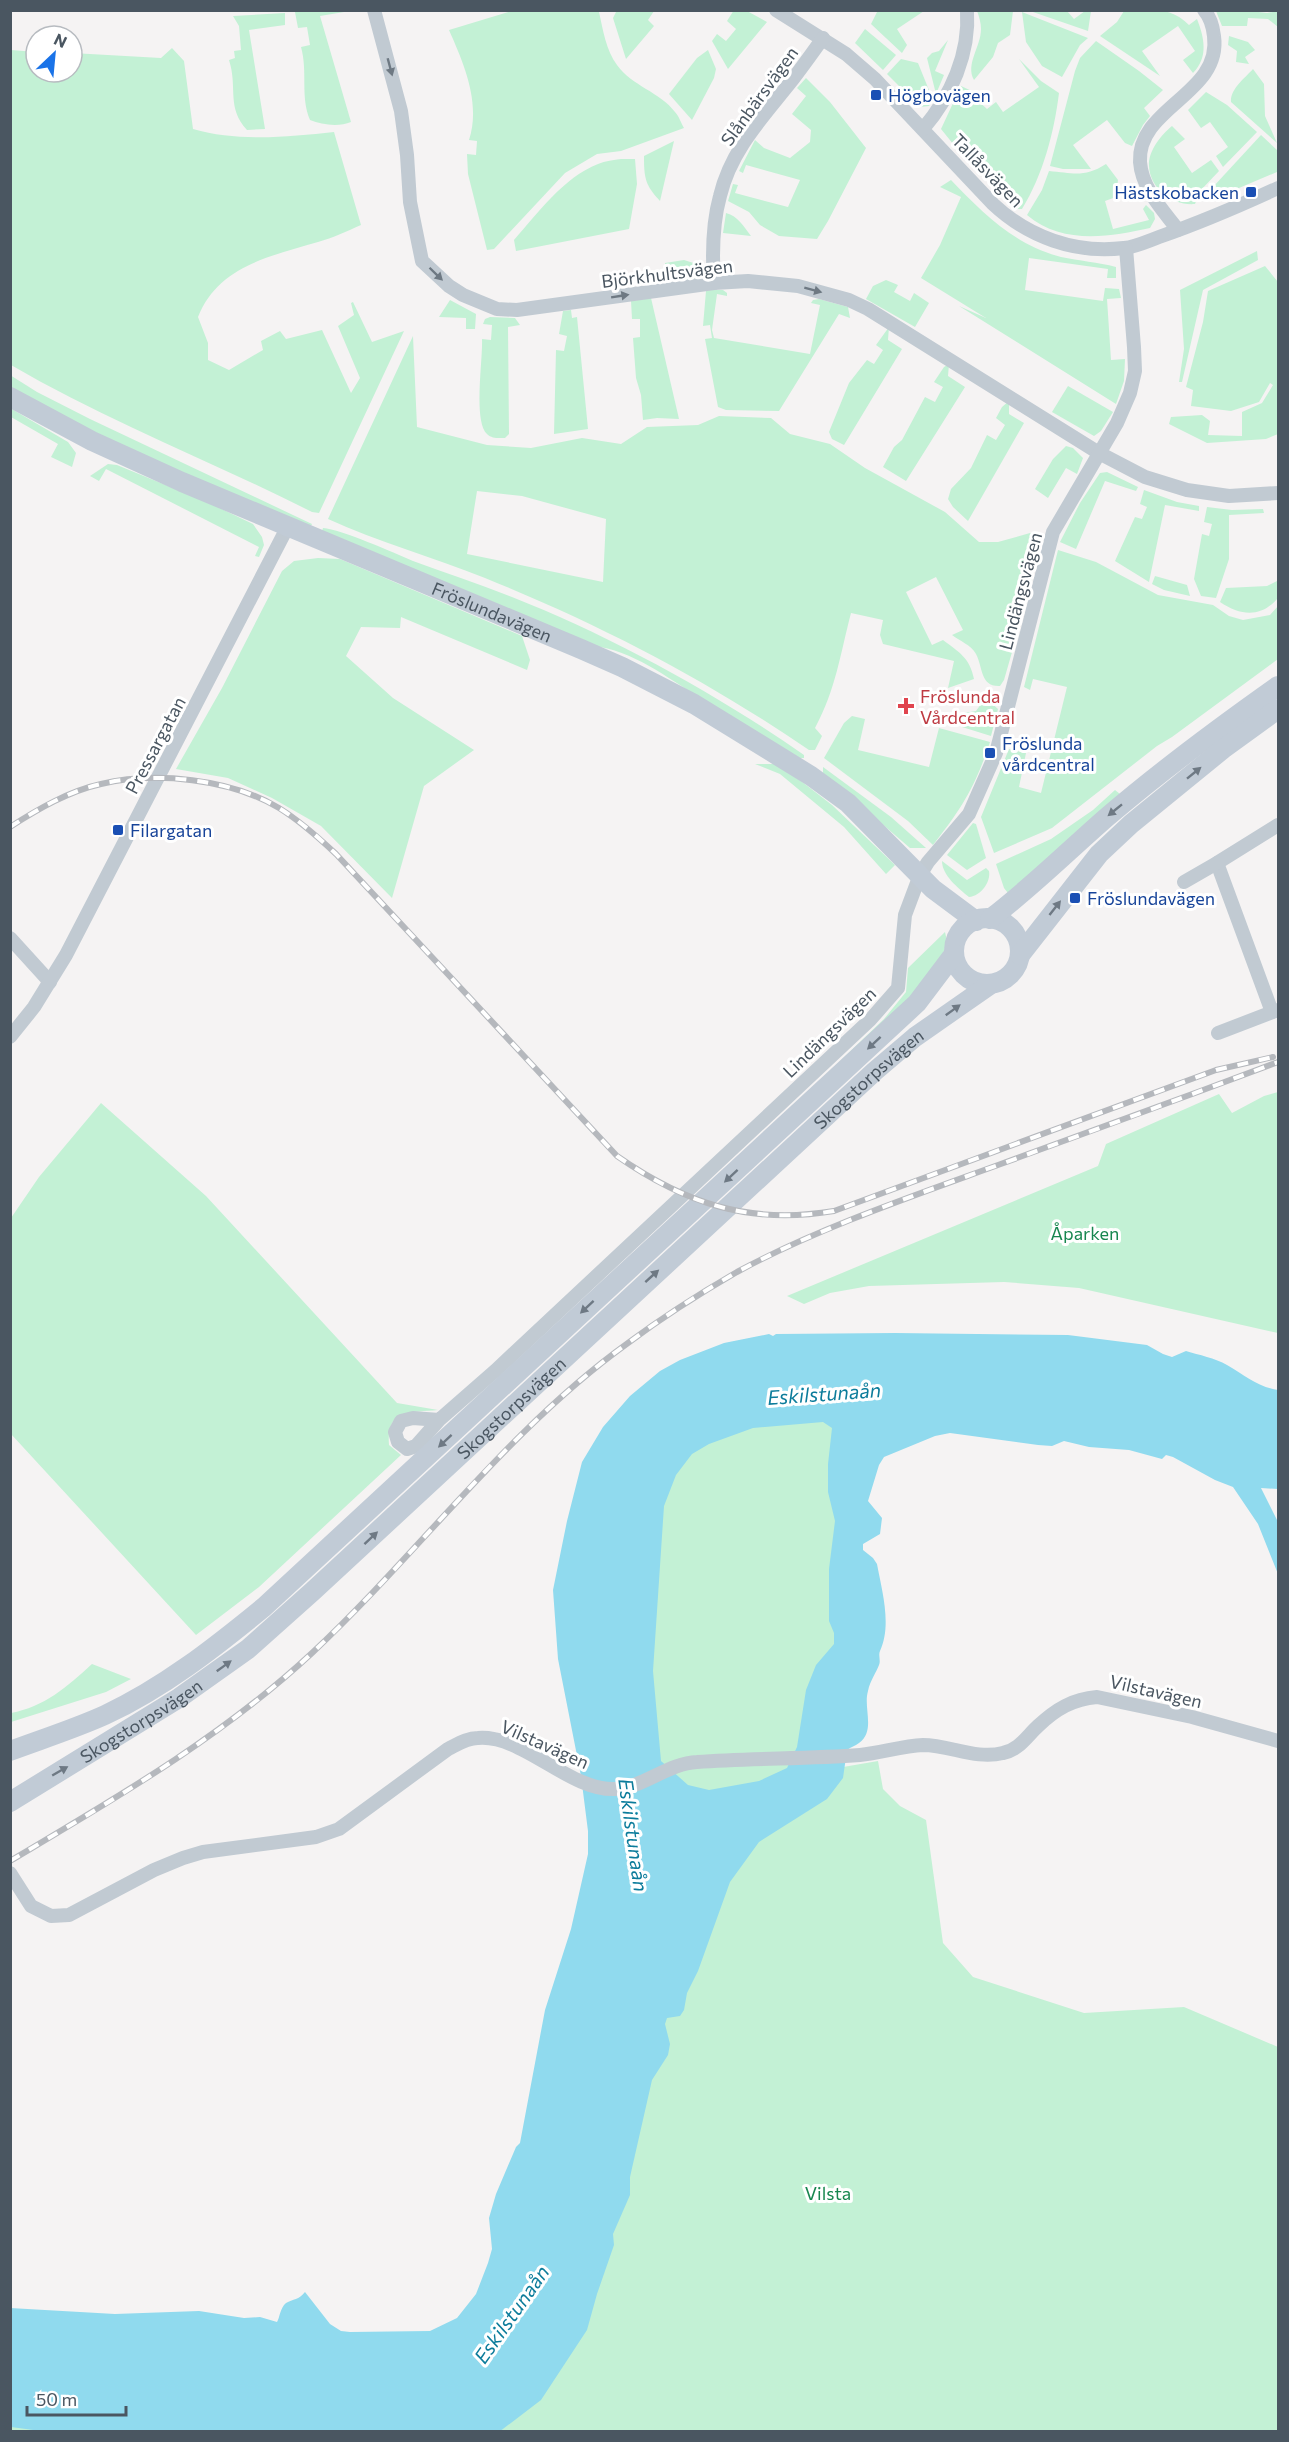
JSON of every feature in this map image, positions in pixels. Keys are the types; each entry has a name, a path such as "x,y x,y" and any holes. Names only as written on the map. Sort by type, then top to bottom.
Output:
{"main road":[{"name":"Fröslundavägen","path":"10,397 95,442 287,528 581,649 694,704 811,776 848,803 933,890 951,922 956,946"},
{"path":"1278,686 1220,728 1116,810 1038,880 983,920 963,929 956,946 958,967 978,983 991,984 1008,977 1016,967 1020,955 1099,854 1149,809 1223,749 1278,709"},
{"name":"Fröslundavägen","path":"933,890 983,920"},
{"path":"983,920 1011,928 1018,941 1020,955"},
{"name":"Skogstorpsvägen","path":"10,1751 104,1715 140,1696 197,1660 264,1607 916,1003 956,946"},
{"name":"Skogstorpsvägen","path":"10,1802 179,1698 248,1649 875,1071 915,1037 991,984"}],"street":[{"name":"Björkhultsvägen","path":"374,10 401,111 412,212 422,261 449,286 479,304 497,309 517,310 748,281 798,286 849,300 894,324 1099,453 1145,477 1187,490 1229,496 1278,493"},
{"name":"Tallåsvägen","path":"776,10 846,54 875,79 1010,220 1047,239 1067,245 1107,249 1126,248 1178,230 1278,188"},
{"path":"923,129 939,109 960,65 968,28 967,10"},
{"path":"1178,230 1143,179 1140,162 1141,146 1158,120 1198,82 1209,68 1215,42 1213,28 1204,10"},
{"name":"Slånbärsvägen","path":"714,284 712,260 716,215 720,194 734,159 751,132 823,38"},
{"name":"Lindängsvägen","path":"439,1420 495,1371 870,1020 898,988 905,915 920,875 928,862 969,814 987,775 1004,728 1053,532 1126,405 1135,371 1126,248"},
{"name":"Pressargatan","path":"10,1037 50,982 66,955 287,528"},
{"path":"1184,882 1278,825"},
{"path":"1217,863 1275,1011 1218,1033"},
{"path":"10,939 50,982"},
{"name":"Vilstavägen","path":"10,1873 31,1906 51,1916 69,1915 154,1870 183,1858 203,1852 316,1837 339,1829 448,1749 478,1737 502,1742 579,1780 615,1790 682,1764 694,1762 852,1756 921,1745 979,1755 1007,1753 1017,1747 1053,1712 1082,1698 1097,1697 1169,1712 1278,1740"}],"green space":[{"path":"594,10 599,12 608,46 617,65 630,78 669,105 678,115 684,128 621,151 597,154 565,173 494,249 487,250 468,174 467,154 476,155 477,141 469,140 473,112 472,98 465,70 449,30 512,11"},
{"path":"617,10 654,11 648,20 654,26 626,59 613,18"},
{"path":"734,10 747,11 767,22 728,69 712,41 717,34 726,41 736,29 727,21"},
{"path":"878,10 924,11 897,29 907,45 902,53 871,24"},
{"path":"1159,10 1174,14 1189,25 1197,19 1204,47 1198,67 1193,73 1183,60 1195,51 1178,26 1142,51 1160,76 1100,36 1117,22 1124,11"},
{"path":"350,11 320,16 351,122 330,125 310,120 305,102 301,47 310,45 307,27 298,28 295,12"},
{"path":"977,11 1013,11 1010,35 998,43 993,57 974,80 971,68 981,29"},
{"path":"1030,11 1067,11 1074,19 1085,11 1091,11 1088,31"},
{"path":"1216,11 1267,13 1278,11 1278,27 1268,19 1248,18 1247,26 1222,26"},
{"path":"1022,12 1088,38 1080,45 1062,77 1042,66 1026,42"},
{"path":"285,13 285,25 249,30 265,129 247,130 234,105 229,60 235,58 234,51 241,50 239,26 233,16"},
{"path":"865,29 896,55 883,70 855,43"},
{"path":"1229,36 1248,42 1255,50 1245,57 1249,64 1236,62 1237,51 1228,45"},
{"path":"948,40 935,71 944,75 936,94 927,58 939,51"},
{"path":"1096,41 1163,90 1144,108 1150,116 1132,146 1125,143 1107,120 1073,145 1091,169 1063,169 1050,166 1075,71 1080,58"},
{"path":"172,48 184,61 193,129 245,137 281,137 334,132 361,225 329,238 265,258 232,275 219,286 207,300 198,317 208,343 208,360 229,370 263,350 261,341 280,331 286,339 322,330 351,393 360,378 338,326 354,315 351,303 353,302 372,342 404,331 319,513 312,512 122,423 11,365 11,50 24,51 24,84 84,84 84,54 161,58"},
{"path":"708,50 716,69 714,78 692,120 669,94 697,58"},
{"path":"901,59 918,63 933,100 929,106 920,107 887,74"},
{"path":"1019,59 1041,81 1059,93 1051,138 1042,168 1022,209 1016,209 962,155 941,129 961,86 976,93 975,98 987,109 996,102 1003,112 1039,87"},
{"path":"1253,69 1264,84 1265,116 1277,143 1231,102 1235,88"},
{"path":"806,78 830,102 866,148 817,239 779,236 760,225 749,212 728,201 733,184 738,185 735,193 788,207 800,180 746,165 743,173 739,171 755,140 764,148 790,158 810,142 811,130 792,114 806,96 797,88"},
{"path":"1206,92 1227,105 1257,132 1223,167 1216,156 1228,147 1210,122 1201,128 1188,110"},
{"path":"1172,126 1185,139 1174,147 1192,173 1211,160 1219,171 1200,191 1195,204 1171,199 1158,189 1150,174 1149,160 1153,149"},
{"path":"1261,135 1278,151 1277,172 1206,202 1213,187"},
{"path":"674,141 660,201 646,181 644,156"},
{"path":"621,159 635,159 637,184 629,229 516,251 514,240 563,187 598,164"},
{"path":"1106,164 1118,180 1116,197 1105,201 1113,229 1149,220 1143,209 1146,205 1154,213 1155,219 1150,228 1102,236 1070,235 1041,225 1027,215 1042,190 1049,171 1085,173"},
{"path":"951,180 987,216 1028,245 1061,257 1116,267 1116,278 1107,278 1108,269 1029,258 1025,290 1103,301 1105,288 1119,289 1121,298 1107,299 1111,360 1125,359 1124,381 1116,404 959,306 986,318 921,278 940,245 961,197 940,187"},
{"path":"726,213 737,219 751,236 723,233"},
{"path":"1257,251 1258,260 1203,290 1182,382 1179,382 1184,349 1180,290"},
{"path":"684,260 700,265 701,271 694,279 677,280 665,270 665,263"},
{"path":"1265,266 1278,282 1278,434 1266,439 1207,443 1169,424 1171,417 1202,415 1210,421 1208,435 1242,436 1242,412 1262,403 1273,385 1270,383 1259,402 1231,411 1191,406 1193,390 1186,387 1203,322 1208,291"},
{"path":"886,280 898,285 894,292 910,301 914,293 929,303 915,327 866,299 873,286"},
{"path":"723,290 727,293 727,296 717,294 712,330 714,338 810,354 820,305 811,303 813,300 819,299 848,307 850,318 839,314 779,411 726,410 718,407 705,339 712,338 710,325 703,326 706,291"},
{"path":"651,298 679,419 643,420 641,395 636,378 633,338 640,337 640,319 632,319 631,301"},
{"path":"450,300 476,314 475,329 466,329 466,318 439,317"},
{"path":"571,310 572,318 577,317 588,429 554,434 556,350 564,351 567,336 559,334 563,311"},
{"path":"490,317 515,318 520,325 508,327 509,434 505,438 489,436 480,417 482,339 491,340 492,325 483,324 485,319"},
{"path":"889,327 888,340 902,349 844,445 832,439 829,432 849,383 867,360 874,364 883,350 876,345"},
{"path":"413,336 417,427 487,445 531,448 582,438 621,444 647,427 698,425 719,416 771,418 790,434 830,444 865,468 945,512 979,542 998,542 1030,533 1042,533 1027,600 1004,680 1000,686 985,680 974,651 952,635 963,630 936,577 906,592 932,645 943,640 954,648 967,661 974,679 948,688 954,661 883,644 880,635 883,620 851,613 833,686 815,728 822,736 815,750 809,750 731,700 611,634 485,578 328,519","holes":["477,491 522,496 606,519 603,582 467,554"]},
{"path":"949,364 948,376 965,387 906,481 883,467 894,447 902,440 925,397 935,402 943,387 934,382 944,367"},
{"path":"10,375 37,392 90,419 312,524 310,528 85,430 11,389"},
{"path":"1068,386 1113,412 1101,431 1094,436 1052,412"},
{"path":"1009,401 1009,414 1024,423 968,521 948,499 951,489 971,468 987,435 996,440 1005,425 996,418 1002,407"},
{"path":"10,408 68,442 76,453 72,467 51,457 58,444 11,417"},
{"path":"1066,446 1073,448 1083,458 1077,474 1066,468 1048,498 1035,489 1053,459"},
{"path":"108,464 117,465 207,502 253,524 262,537 264,545 259,557 255,556 259,547 106,469 99,481 90,476"},
{"path":"1107,472 1138,487 1136,491 1105,481 1076,549 1060,542 1080,503 1100,473"},
{"path":"1144,490 1177,502 1199,506 1199,511 1165,505 1149,582 1115,561 1135,517 1142,519 1147,507 1140,504"},
{"path":"1207,507 1232,510 1263,509 1264,513 1229,515 1229,559 1216,598 1201,596 1194,579 1202,534 1209,536 1212,524 1204,522"},
{"path":"323,528 354,537 500,592 625,648 736,710 804,755 804,758 800,758 636,659 593,646 321,534"},
{"path":"1058,550 1096,562 1158,595 1213,605 1229,616 1243,620 1270,615 1278,606 1278,659 1157,746 1052,828 994,853 981,817 1009,749 1026,753 1019,787 1041,793 1067,687 1033,679 1030,690 1024,687"},
{"path":"318,558 340,559 522,636 530,660 527,670 401,617 400,628 361,627 346,656 393,698 474,750 424,786 392,898 321,826 272,798 228,778 176,769 222,688 282,571 294,561"},
{"path":"1155,576 1187,585 1190,596 1164,590 1152,584"},
{"path":"1277,581 1278,598 1258,612 1243,612 1220,602 1226,588 1267,586"},
{"path":"989,701 998,709 991,736 962,727 964,713 976,711 981,704"},
{"path":"852,716 865,719 858,750 929,767 939,728 990,742 967,796 933,845 908,821 824,758 844,723"},
{"path":"755,764 774,764 801,781 832,805 895,865 886,874 844,827 780,774"},
{"path":"823,767 891,817 926,848 910,848 823,773"},
{"path":"1115,790 1125,798 1011,897 1004,888 996,864 1051,839 1093,810"},
{"path":"973,823 976,824 986,858 967,870 947,855"},
{"path":"942,861 967,880 986,868 989,871 987,884 977,894 969,897 948,876"},
{"path":"945,932 947,941 945,948 939,965 928,984 838,1063 884,1019 906,992 908,968"},
{"name":"Åparken","path":"1278,1092 1278,1333 1079,1288 1004,1282 869,1286 830,1293 804,1304 787,1296 1098,1166 1106,1144 1219,1094 1232,1113 1264,1096"},
{"path":"101,1103 206,1196 397,1403 438,1410 409,1413 396,1418 391,1424 389,1445 401,1455 259,1587 196,1635 11,1434 11,1218 39,1177"},
{"name":"Vilsta","path":"767,1376 861,1443 852,1615 814,1772 878,1761 883,1789 900,1806 926,1820 943,1943 973,1977 1084,2013 1184,2007 1278,2047 1278,2431 11,2432 11,2354 457,2429 556,2291 636,1487"},
{"path":"92,1664 131,1679 106,1692 11,1722 11,1713 45,1701"}],"water":[{"name":"Eskilstunaån","path":"776,1334 1068,1335 1147,1345 1172,1357 1186,1351 1222,1363 1257,1383 1278,1390 1278,1489 1261,1488 1278,1522 1278,1574 1258,1524 1233,1487 1173,1457 1166,1455 1162,1459 1129,1450 1089,1447 1064,1441 1052,1446 950,1433 935,1436 884,1457 879,1465 868,1501 882,1518 880,1534 863,1544 863,1550 877,1564 886,1619 884,1641 879,1653 880,1663 870,1684 867,1698 867,1732 859,1743 847,1750 843,1778 827,1799 759,1842 730,1882 698,1971 687,1993 684,2010 680,2016 667,2018 665,2024 670,2044 668,2055 652,2080 630,2177 630,2195 613,2234 614,2245 587,2330 541,2400 499,2432 48,2432 11,2427 10,2308 115,2314 199,2311 244,2318 260,2317 277,2322 284,2305 305,2292 330,2324 341,2331 430,2331 457,2318 476,2294 492,2249 489,2218 496,2194 516,2147 520,2143 545,2010 571,1929 588,1854 588,1831 581,1776 558,1659 553,1590 582,1462 603,1427 630,1396 660,1371 680,1360 724,1343","holes":["823,1422 832,1428 828,1492 835,1521 829,1569 829,1621 834,1633 834,1644 816,1665 806,1690 797,1747 787,1768 759,1781 709,1790 688,1785 661,1761 653,1671 664,1506 676,1475 692,1454 709,1444 753,1428"]}],"railway":[{"path":"10,827 43,807 77,791 122,780 145,778 192,780 239,790 260,798 294,818 336,854 617,1156 668,1187 720,1207 747,1212 803,1215 834,1211 1216,1070 1273,1057"},
{"path":"10,1861 167,1765 242,1712 278,1683 352,1614 503,1453 543,1414 584,1377 628,1343 695,1297 767,1256 832,1227 1278,1062"}],"place":[{"name":"Högbovägen","path":"876,95"},
{"name":"Hästskobacken","path":"1251,192"},
{"name":"Fröslunda Vårdcentral","path":"906,706"},
{"name":"Fröslunda vårdcentral","path":"990,753"},
{"name":"Filargatan","path":"118,830"},
{"name":"Fröslundavägen","path":"1075,898"}]}
